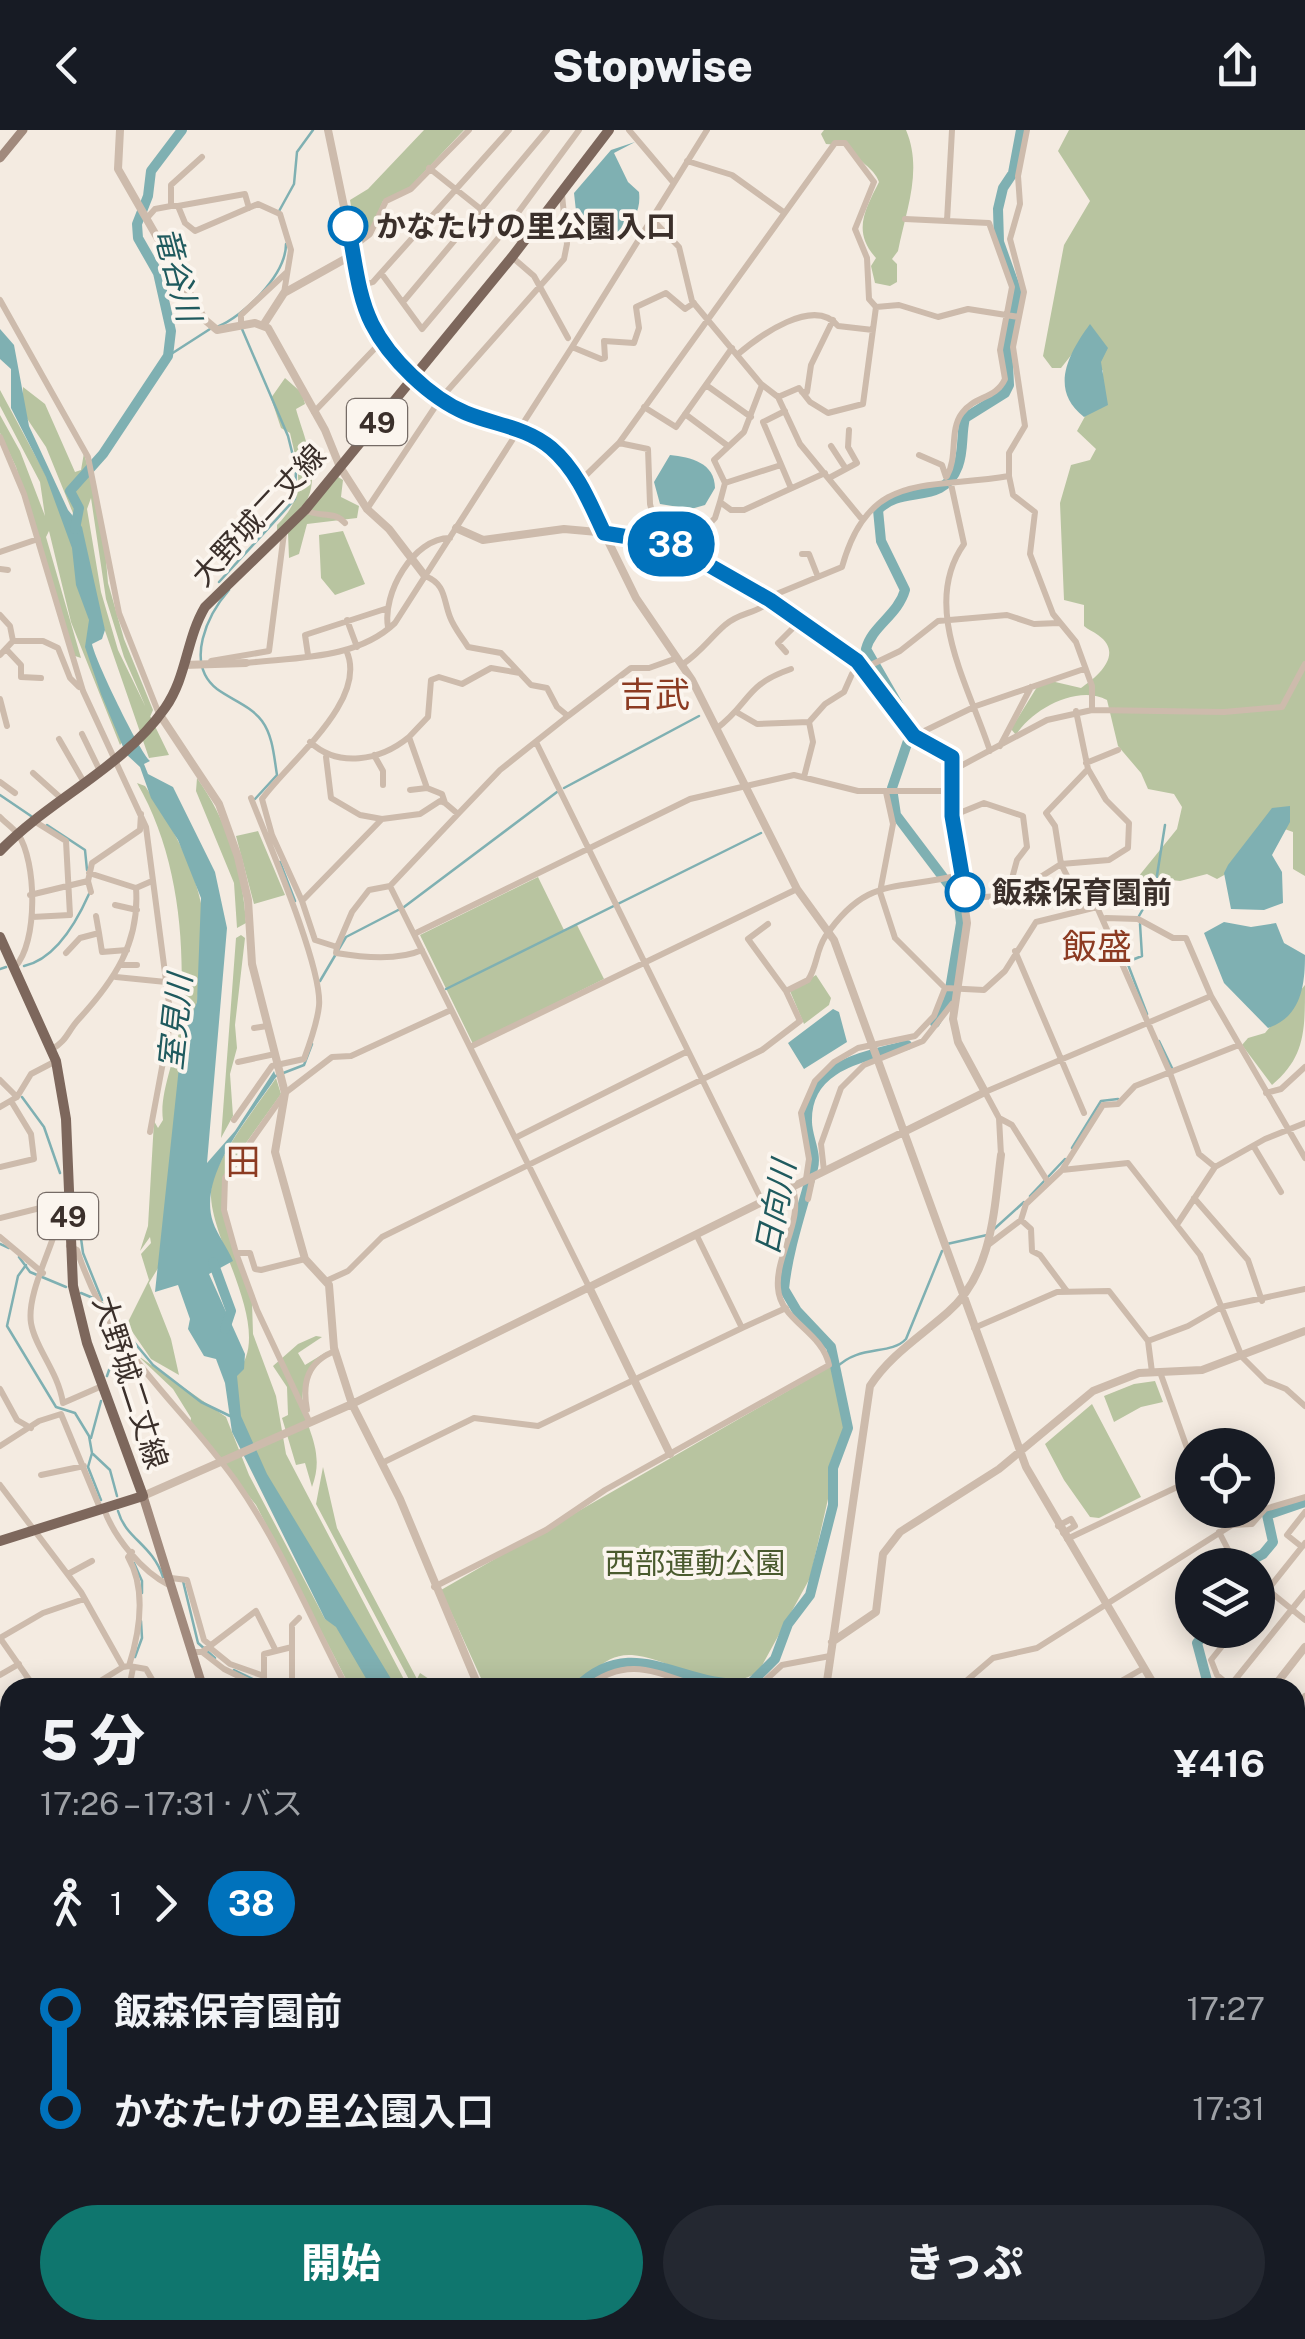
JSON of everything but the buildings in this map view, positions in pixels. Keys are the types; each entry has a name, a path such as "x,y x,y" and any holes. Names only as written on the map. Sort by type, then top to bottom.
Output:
{"main road":[{"path":"0,158 23,130"},
{"name":"大野城二丈線","path":"160,716 189,666 194,626 205,608 305,510 512,258 609,130"},
{"name":"49","path":"0,851 17,833 85,784 160,716"},
{"name":"大野城二丈線","path":"0,937 54,1055 66,1119 68,1245 82,1326 143,1496"},
{"path":"0,1541 143,1496 173,1582 204,1648 203,1678"}],"street":[{"path":"120,130 118,169 208,324 217,330 264,324"},
{"path":"328,130 360,286 370,320 382,341 441,398 467,414 518,428 553,449 579,482 636,598 681,661 797,889 829,932 844,961 872,1053 1019,1450 1062,1533 1150,1678"},
{"path":"264,324 284,293 353,250 370,234 386,202 412,189 468,130"},
{"path":"360,286 373,282 509,130"},
{"path":"402,302 547,130"},
{"path":"381,273 424,330 579,130"},
{"path":"628,130 673,182"},
{"path":"189,666 211,667 357,648 389,629 707,130"},
{"path":"947,221 952,130"},
{"path":"1026,130 1018,176 1020,204 1010,239 1024,292 1013,347 1025,426 1009,453 1009,476 1013,494 1035,512 1030,554 1059,623 1076,642 1092,686 1092,710"},
{"path":"579,482 619,444 831,145 845,144 874,182 854,229 868,258 869,299 876,307 863,404 828,413 799,388 778,397"},
{"path":"202,156 171,184 174,206 195,231 249,208 263,205 277,213 291,250 284,293"},
{"path":"687,161 732,175 782,212"},
{"path":"429,168 523,243"},
{"path":"145,213 155,208 245,194 249,208"},
{"path":"366,508 441,398 564,259 567,244 562,195"},
{"path":"651,218 679,248 694,303 762,385 778,397 800,444 862,518"},
{"path":"905,219 989,223 1012,287 1000,350 1005,379 994,394 971,404 958,418 947,481"},
{"path":"512,258 528,268 568,338"},
{"path":"242,326 242,315 286,272"},
{"path":"572,347 606,358 604,341 631,345 639,328 636,307 659,293 666,293 686,309 694,303"},
{"path":"0,300 88,456 119,613 160,716 226,820 248,900 252,964 285,1093 274,1152 305,1259 326,1281 332,1294 335,1351 352,1404 382,1463 475,1678"},
{"path":"876,307 900,305 938,317 968,309 1020,317"},
{"path":"644,407 673,428 734,352 770,328 819,314 838,326 873,330"},
{"path":"802,392 807,392 810,366 833,320"},
{"path":"264,324 276,338 340,467 366,508 389,529 425,576 436,580 443,590 452,623 468,647 500,653 532,684 547,688 557,708 568,716"},
{"path":"314,413 382,341"},
{"path":"706,385 751,417"},
{"path":"684,551 715,518 725,484 714,460 744,432 762,385"},
{"path":"785,411 763,422 791,488"},
{"path":"685,414 729,446"},
{"path":"720,502 730,510 744,510 846,469 857,460 848,447 849,430"},
{"path":"0,437 38,539 84,691 141,813 170,1029 150,1132"},
{"path":"619,444 648,449 650,504 658,539"},
{"path":"831,446 846,469"},
{"path":"919,455 942,465 964,544 953,558 944,619 990,751"},
{"path":"725,484 781,465"},
{"path":"339,951 352,912 369,890 390,886 500,770 631,668 681,661 710,646 724,626 774,595 842,567 852,531 885,495 947,481 1009,476"},
{"path":"305,510 332,514 345,523"},
{"path":"456,528 483,540 551,529 604,533 658,539 684,551 770,600 868,664 914,736 945,751 955,769 952,816 966,898 965,940 952,1004 958,1042 999,1118 1001,1155 992,1224 988,1245 963,1298 882,1366 870,1386 827,1678"},
{"path":"211,667 211,661 269,651 284,532"},
{"path":"389,629 385,609 390,590 412,561 435,542 450,538"},
{"path":"0,552 38,539"},
{"path":"802,554 808,554 818,577"},
{"path":"308,655 305,635 385,609"},
{"path":"0,615 10,626 13,641"},
{"path":"738,713 757,724 809,722 825,704 844,692 852,674 900,650 944,619 1007,615 1034,624 1059,623"},
{"path":"786,652 778,643 801,620"},
{"path":"347,621 357,648"},
{"path":"41,678 20,677 20,665 3,652 13,641 42,641 58,648 70,678 84,691"},
{"path":"346,650 352,674 329,723 262,799 268,836 302,901 315,940 339,951 398,958 422,950"},
{"path":"955,769 1047,720 1076,711 1224,712 1282,707 1305,664"},
{"path":"310,742 326,757 355,760 374,754 409,737 428,716 431,680 439,678 462,684 491,668 522,674"},
{"path":"716,729 738,713 756,684 791,669"},
{"path":"914,736 976,706 1084,669"},
{"path":"1000,746 1032,686"},
{"path":"0,699 7,726"},
{"path":"966,898 1008,893 1061,864 1109,860 1128,848 1130,823 1106,800 1087,766 1076,711"},
{"path":"804,778 813,742 809,722"},
{"path":"82,734 100,771"},
{"path":"409,737 427,788"},
{"path":"59,739 85,784"},
{"path":"536,742 762,1202"},
{"path":"1084,909 1061,864 1055,826 1046,813 1087,766 1118,750"},
{"path":"374,754 384,771 382,786"},
{"path":"326,757 332,798 360,814 382,819 420,814 440,801 458,814"},
{"path":"33,773 63,800"},
{"path":"414,934 690,800 794,775 858,791 952,791"},
{"path":"0,782 15,793"},
{"path":"410,790 427,788 442,794 445,803"},
{"path":"891,792 893,824 880,887 896,938 945,988 984,990 1006,971 1036,922 1098,906 1170,1073 1199,1154 1215,1167"},
{"path":"238,1062 304,1059 319,1006 316,976 286,883 251,798"},
{"path":"952,816 984,803 1023,816 1027,847 1017,860 1008,893"},
{"path":"91,892 88,877 92,863 140,830 141,813"},
{"path":"0,818 17,833 30,895 28,949 15,967"},
{"path":"302,901 382,819"},
{"path":"32,918 70,915 64,839 34,821"},
{"path":"786,991 808,980 829,932 860,897 880,887 962,874"},
{"path":"30,895 88,877 136,888 152,881"},
{"path":"390,886 670,1454"},
{"path":"0,1108 17,1097 31,1074 54,1055 116,977 137,910 136,888"},
{"path":"470,1048 797,889"},
{"path":"115,905 137,910"},
{"path":"96,916 102,952 127,950"},
{"path":"1106,918 1138,919 1173,938 1186,938 1210,996 1305,1158"},
{"path":"326,1281 348,1271 382,1237 762,1050 800,1021 786,991 748,939 768,924"},
{"path":"66,953 80,938 100,933"},
{"path":"1015,952 1084,1113"},
{"path":"122,964 136,965"},
{"path":"116,977 166,982"},
{"path":"824,1171 821,1144 841,1088 872,1053 915,1036 934,1016 945,988"},
{"path":"143,1496 352,1404 985,1092 1210,996"},
{"path":"808,1198 809,1158 801,1113 815,1081 834,1062 923,1041 952,1004"},
{"path":"308,1421 257,1310 236,1253 224,1210 226,1178 285,1093 332,1057 351,1056 451,1010"},
{"path":"254,1028 268,1026"},
{"path":"988,1245 1021,1220 1026,1204 1062,1170 1102,1105 1118,1104 1136,1086 1240,1045"},
{"path":"514,1138 688,1051"},
{"path":"234,1120 276,1059"},
{"path":"1266,1093 1282,1089 1305,1067"},
{"path":"0,1080 17,1097 34,1159 0,1167"},
{"path":"999,1118 1012,1124 1048,1182"},
{"path":"1178,1222 1215,1167 1305,1123"},
{"path":"1254,1146 1281,1192"},
{"path":"1062,1170 1128,1163 1178,1222 1200,1255 1242,1357 1266,1381 1286,1389 1305,1406"},
{"path":"434,1587 487,1563 522,1538 546,1530 606,1490 828,1365 816,1336 786,1308 778,1286 795,1203 792,1187"},
{"path":"1194,1198 1248,1260 1262,1301"},
{"path":"0,1218 68,1201"},
{"path":"1021,1220 1030,1229 1032,1251 1040,1255 1066,1290"},
{"path":"68,1230 55,1232 30,1311 31,1327 53,1365 63,1403 61,1414 102,1508 132,1552 157,1578 187,1580 204,1648"},
{"path":"696,1234 742,1328"},
{"path":"0,1238 42,1277"},
{"path":"68,1245 77,1250 98,1306 145,1376 222,1462 254,1509 342,1678"},
{"path":"236,1253 250,1253 255,1269 261,1270 305,1259"},
{"path":"1148,1341 1188,1326 1221,1307 1305,1289"},
{"path":"974,1328 1036,1298 1066,1290 1109,1291 1148,1341 1178,1428"},
{"path":"382,1463 474,1418 538,1426 786,1308"},
{"path":"832,1642 876,1612 883,1554 900,1532 998,1468 1094,1391 1156,1372 1202,1370 1305,1332"},
{"path":"308,1421 304,1384 316,1361 335,1351"},
{"path":"63,1403 102,1386"},
{"path":"0,1389 17,1420 31,1428"},
{"path":"0,1446 61,1414"},
{"path":"41,1476 84,1466"},
{"path":"0,1486 85,1598 128,1667"},
{"path":"1062,1533 1175,1487"},
{"path":"1275,1505 1305,1497"},
{"path":"1275,1580 1303,1545 1287,1534 1305,1512"},
{"path":"970,1678 993,1658 1037,1648 1104,1602 1227,1528"},
{"path":"1220,1532 1228,1548"},
{"path":"129,1678 128,1667 139,1635 140,1582 128,1557 132,1552"},
{"path":"68,1574 92,1561"},
{"path":"1238,1678 1305,1593"},
{"path":"1275,1597 1305,1620"},
{"path":"29,1678 0,1638 43,1613 85,1598"},
{"path":"204,1648 256,1611 275,1649"},
{"path":"292,1678 292,1624 299,1618"},
{"path":"263,1678 264,1654 292,1647"},
{"path":"1280,1678 1305,1647"},
{"path":"204,1648 256,1678"},
{"path":"1220,1678 1211,1660 1221,1648"},
{"path":"768,1678 782,1665 830,1656"},
{"path":"0,1674 20,1664"},
{"path":"601,1678 615,1669 632,1666 671,1678"},
{"path":"107,1678 128,1667 146,1669 151,1678"},
{"path":"1126,1678 1144,1668"}],"green space":[{"path":"424,130 464,130 410,187 383,201 369,233 357,240 350,200 368,189"},
{"path":"824,130 906,130 913,175 898,251 892,259 897,264 897,282 890,286 875,283 871,266 876,258 864,239 863,220 879,182 850,146 826,144 821,134"},
{"path":"1069,130 1305,130 1305,876 1293,869 1293,832 1276,826 1235,869 1217,879 1207,874 1180,881 1163,879 1151,903 1142,906 1135,896 1134,882 1177,829 1182,807 1174,794 1148,789 1141,773 1118,746 1107,700 1083,695 1070,697 1044,708 1016,735 1011,729 1037,687 1051,681 1081,688 1101,671 1109,657 1106,642 1084,626 1084,605 1064,600 1060,503 1071,465 1090,460 1096,449 1077,431 1101,387 1103,371 1080,344 1061,368 1052,368 1043,356 1064,245 1090,201 1058,151"},
{"path":"285,378 302,393 305,404 296,409 312,479 303,506 277,532 277,525 293,503 298,482 290,433 281,428 271,398"},
{"path":"23,387 45,404 75,472 81,470 84,453 103,526 108,583 124,639 153,710 150,716 169,755 149,758 94,599 79,528 46,447 22,411","holes":["91,498 106,599 124,657 146,707 118,650 101,592 87,509"]},
{"path":"0,390 51,485 74,547 92,628 86,647 123,741 120,745 71,622 49,531 46,537 81,658 72,655 16,467 0,433 0,415 20,451 45,516 40,482 0,406"},
{"path":"338,477 343,480 341,497 359,506 357,518 307,524 299,554 289,558 288,533"},
{"path":"343,531 365,584 335,595 321,578 319,535"},
{"path":"197,778 217,811 237,865 246,923 237,928 234,883 196,791"},
{"path":"137,783 145,786 185,856 206,933 163,1260 149,1283 171,1339 179,1375 151,1359 127,1324 149,1280 141,1254 151,1243 150,1237 140,1251 148,1226 154,1121 158,1128 163,1120 163,1098 177,1041 182,967 171,871"},
{"path":"258,831 285,895 254,904 236,836"},
{"path":"538,877 564,930 577,925 604,979 473,1044 420,935"},
{"path":"236,938 245,938 235,1025 237,1048 230,1074 233,1116 221,1138"},
{"path":"816,975 831,998 829,1005 804,1024 790,991"},
{"path":"1305,985 1301,1042 1291,1064 1272,1085 1242,1045 1248,1038 1265,1033"},
{"path":"276,1078 281,1094 226,1171 222,1211 252,1302 253,1334 276,1396 286,1454 403,1678 387,1678 309,1557 269,1488 239,1415 235,1374 246,1356 246,1311 213,1211 211,1191 219,1164"},
{"path":"322,1337 298,1353 305,1365 328,1351 311,1371 304,1388 303,1404 317,1467 312,1487 305,1463 296,1465 282,1418 288,1415 287,1387 273,1366 298,1344"},
{"path":"137,1355 226,1417 249,1475 325,1619 338,1625 369,1678 345,1678 256,1505 190,1423 191,1418 173,1389"},
{"name":"西部運動公園","path":"831,1366 844,1428 830,1463 828,1499 810,1578 759,1671 744,1678 708,1678 632,1655 612,1658 584,1678 481,1678 441,1590"},
{"path":"1155,1381 1163,1402 1141,1407 1114,1422 1104,1396 1134,1384"},
{"path":"1092,1404 1141,1497 1099,1518 1090,1517 1045,1444"},
{"path":"323,1467 337,1528 416,1678 408,1678 316,1504"}],"water":[{"path":"635,142 614,153 628,182 639,192 636,213 616,234 585,241 578,229 574,193 611,150"},
{"path":"1090,324 1108,348 1101,362 1108,405 1084,417 1073,406 1065,384 1069,359"},
{"path":"0,329 14,345 29,426 68,510 82,527 105,630 102,639 92,644 95,653 150,761 144,764 148,774 173,787 215,872 227,928 207,1163 235,1131 274,1071 276,1077 219,1165 210,1204 215,1227 233,1261 209,1274 245,1354 244,1369 237,1376 241,1416 267,1474 391,1678 366,1678 336,1627 325,1619 232,1432 225,1383 216,1359 204,1356 188,1329 190,1319 178,1285 155,1292 182,1039 197,1002 201,898 178,840 151,798 140,767 126,754 101,694 85,647 89,620 76,585 72,548 46,477 11,408 11,369 0,359"},
{"path":"670,455 693,460 711,473 715,488 705,505 691,509 660,504 654,482"},
{"path":"1290,806 1290,822 1272,855 1282,872 1283,903 1264,910 1231,909 1224,873 1228,865 1272,808"},
{"path":"1224,922 1251,927 1276,923 1284,943 1305,955 1299,999 1279,1023 1268,1028 1224,983 1204,933"},
{"path":"833,1009 839,1012 847,1042 804,1069 788,1043"}],"waterway":[{"name":"竜谷川","path":"75,529 79,508 70,491 103,454 168,356 171,331 158,273 138,238 137,224 148,196 151,171 182,130"},
{"path":"278,213 294,184 297,152 313,130"},
{"name":"日向川","path":"935,1023 948,1001 961,923 958,897 896,815 892,788 912,729 866,649 905,590 881,541 878,510 899,498 943,487 960,460 965,418 1005,393 1009,385 1007,343 1018,295 999,242 998,209 1003,188 1013,173 1021,130"},
{"path":"217,327 262,293 279,268 286,244"},
{"path":"168,356 210,329"},
{"path":"219,582 295,499 296,468 288,436 242,329"},
{"path":"229,590 207,625 202,666 217,689 252,711 269,733 277,775 255,799"},
{"path":"564,788 699,716"},
{"path":"320,981 346,937 404,907 557,792"},
{"path":"0,795 31,816"},
{"path":"47,825 85,850 87,870"},
{"path":"1139,916 1155,888 1165,825"},
{"path":"446,989 761,833"},
{"path":"280,862 295,901"},
{"path":"24,966 55,947 72,927 89,894"},
{"path":"1140,924 1142,956 1127,962 1147,1014"},
{"path":"0,969 6,967"},
{"path":"1159,1041 1172,1068"},
{"path":"273,1077 304,1065 312,1044"},
{"name":"日向川","path":"756,1678 775,1659 788,1624 810,1595 833,1505 833,1468 848,1428 831,1347 797,1311 784,1289 814,1162 807,1128 809,1103 816,1087 841,1066 907,1045"},
{"path":"22,1097 44,1127 60,1173"},
{"path":"1072,1148 1101,1101 1118,1099"},
{"path":"1030,1196 1065,1159"},
{"path":"76,1201 83,1253 102,1300"},
{"path":"993,1230 1024,1202"},
{"path":"947,1244 987,1235"},
{"path":"0,1244 9,1248"},
{"path":"836,1368 854,1356 892,1347 906,1339 942,1251"},
{"path":"19,1257 30,1272 66,1287"},
{"name":"室見川","path":"213,1262 231,1311 225,1329"},
{"path":"26,1265 18,1276 7,1326 56,1407 75,1413 89,1436 92,1453 88,1467 101,1500"},
{"path":"81,1293 93,1298"},
{"path":"100,1301 153,1365 201,1402 230,1416"},
{"path":"107,1376 120,1338"},
{"path":"91,1438 101,1401"},
{"path":"93,1454 110,1470 117,1496"},
{"path":"1268,1548 1273,1542 1267,1515 1305,1502"},
{"path":"118,1511 163,1577"},
{"path":"134,1563 142,1581 142,1593"},
{"path":"183,1581 198,1643 215,1658"},
{"path":"135,1657 142,1638 141,1621"},
{"path":"1198,1648 1206,1678"},
{"name":"日向川","path":"588,1678 618,1664 639,1663 699,1678"},
{"path":"234,1670 250,1678"}],"bus line":[{"name":"38","path":"348,226 370,320 394,356 441,398 467,414 518,428 553,449 576,477 604,533 642,536 672,544 826,636 862,666 914,736 952,757 955,769 951,806 965,892"}],"place":[{"name":"かなたけの里公園入口","path":"348,226"},
{"name":"飯森保育園前","path":"965,892"}],"district":[{"name":"吉武","path":"655,694"},
{"name":"飯盛","path":"1097,946"},
{"name":"田","path":"243,1161"}]}
